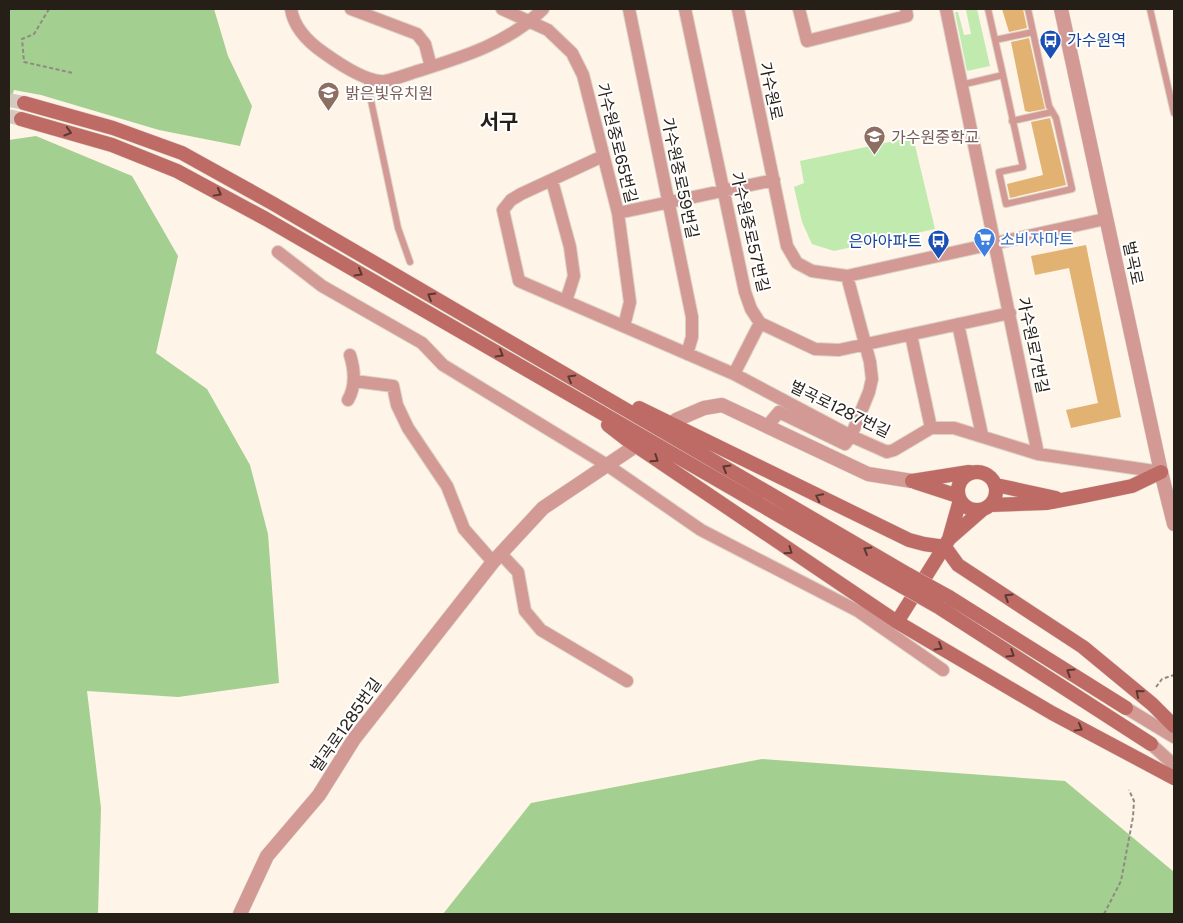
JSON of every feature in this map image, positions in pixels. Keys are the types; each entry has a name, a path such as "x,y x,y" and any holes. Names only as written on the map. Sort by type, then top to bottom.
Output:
{"main road":[{"path":"24,103 112,128 182,154 272,203 594,391 906,581 940,608 1151,744"},
{"path":"21,119 112,145 177,171 275,224 575,397 906,581 949,597 1126,708"},
{"path":"594,391 649,412 746,462 909,540 947,543"},
{"path":"575,397 626,439 897,622 1084,731 1174,778"},
{"path":"897,622 947,543 986,508 996,496 996,485 993,479 983,472 970,472 912,481"},
{"path":"970,472 961,479 959,498 947,543 958,565 1083,647 1152,704 1174,726"},
{"path":"912,481 959,498 967,508 986,508 1046,503 1132,486 1161,472"},
{"path":"996,485 1062,500"}],"street":[{"path":"292,9 293,22 311,44 342,66 365,76 384,81 473,53 506,37 530,22 542,9"},
{"path":"350,9 416,34 425,44 431,67"},
{"name":"가수원중로65번길","path":"502,9 548,30 572,53 583,76 618,213 630,302 624,326"},
{"name":"가수원중로59번길","path":"629,9 692,317 692,337 687,354"},
{"name":"가수원중로57번길","path":"685,9 745,292 760,323"},
{"name":"가수원로","path":"738,9 787,246 797,263 812,271 847,276 1105,219"},
{"path":"799,9 807,41 907,16 906,9"},
{"name":"가수원로7번길","path":"946,9 1038,454"},
{"name":"벌곡로","path":"1061,9 1105,219 1174,524"},
{"name":"벌곡로1287번길","path":"603,156 511,200 504,210 518,281 734,374 851,436 886,452 894,450 931,428"},
{"path":"618,213 774,180"},
{"path":"552,181 570,247 574,276 566,301"},
{"path":"278,252 322,286 422,343 443,365 607,465 701,530 858,611 943,670"},
{"path":"768,425 779,412 845,444 851,436 869,392 872,379 847,276"},
{"path":"734,374 760,323 815,349 839,350 864,343 911,335 1010,313"},
{"path":"958,324 982,435"},
{"path":"911,335 931,428 954,428 982,435 1038,454 1161,472"},
{"path":"348,400 353,390 354,381 350,355"},
{"path":"354,381 393,386 397,405 408,428 448,486 464,529 497,558 518,572 525,611 541,630 627,681"},
{"path":"676,420 704,408 722,405 768,425 868,474 912,481"},
{"name":"벌곡로1285번길","path":"240,914 267,856 319,795 359,732 497,558 543,508 631,448"},
{"path":"1126,708 1174,737"},
{"path":"1151,744 1174,765"}],"lane":[{"path":"988,9 1023,167 999,172 1006,204 1072,189 1056,118 1049,106 1028,9"},
{"path":"1150,9 1174,113"},
{"path":"995,40 1033,32"},
{"path":"961,85 1003,75"},
{"path":"365,76 398,228 410,262"},
{"path":"1012,121 1052,112"}],"path":[{"path":"49,9 34,34 22,39 24,62 73,73"},
{"path":"1156,687 1162,679 1174,676"},
{"path":"1104,914 1121,881 1133,817 1134,800 1129,790"}],"green space":[{"path":"9,9 214,9 228,56 252,106 240,146 159,130 41,95 14,90 9,106"},
{"path":"977,9 990,66 967,71 955,12 958,12 964,35 971,34 966,10"},
{"path":"36,136 132,176 178,256 156,353 207,389 250,465 268,534 279,683 178,697 87,691 101,808 98,914 9,914 9,140"},
{"path":"913,137 935,229 834,251 812,244 802,222 794,187 804,183 800,161"},
{"path":"762,759 1065,781 1174,872 1174,914 443,914 531,803"}],"building":[{"path":"1002,9 1023,9 1027,28 1009,32"},
{"path":"1029,38 1045,109 1029,112 1025,111 1011,42"},
{"path":"1050,118 1066,185 1010,198 1007,184 1043,175 1031,122"},
{"path":"1086,245 1121,417 1071,428 1066,410 1098,403 1069,268 1035,275 1031,256"}],"tunnel":[{"path":"9,100 24,103"},
{"path":"9,116 21,119"}],"place":[{"name":"가수원역","path":"1051,59"},
{"name":"밝은빛유치원","path":"329,112"},
{"name":"가수원중학교","path":"875,156"},
{"name":"소비자마트","path":"984,258"},
{"name":"은아아파트","path":"938,260"}],"district":[{"name":"서구","path":"499,121"}]}
